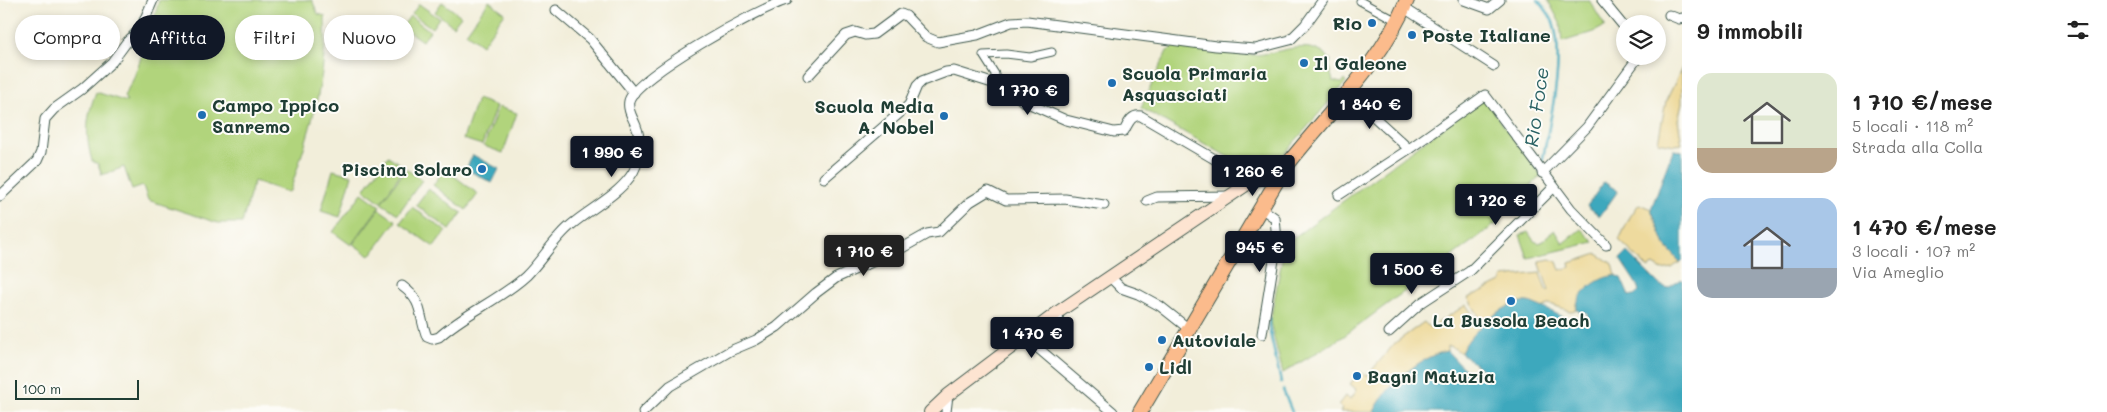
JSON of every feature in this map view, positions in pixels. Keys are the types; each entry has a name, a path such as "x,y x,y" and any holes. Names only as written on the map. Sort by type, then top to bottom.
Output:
{"main road":[{"path":"1140,412 1276,182 1312,133 1372,63 1405,4"},
{"path":"930,412 948,395 1058,312 1252,181 1264,178 1276,182"}],"street":[{"path":"0,196 37,161 41,152 46,119 54,109 82,89 112,62 126,43 141,28 153,0"},
{"path":"402,286 419,303 423,326 427,337 432,340 505,292 526,275 569,226 608,197 631,176 638,160 639,144 639,136 629,107 629,99 634,93 664,67 686,52 767,7 787,0"},
{"path":"1464,0 1489,9 1500,0"},
{"path":"1602,0 1616,17"},
{"path":"808,76 846,35 855,32 865,36 874,34 901,14 926,38 934,42 977,36 1011,22 1027,21 1216,46 1255,48 1290,40 1305,25 1321,1"},
{"path":"1360,2 1397,21"},
{"path":"1405,4 1494,66"},
{"path":"556,10 590,39 634,93"},
{"path":"1669,16 1682,18"},
{"path":"995,84 995,74 983,55 1006,54 1030,57 1052,52"},
{"path":"1542,173 1587,127 1632,65"},
{"path":"824,178 894,120 909,105 916,86 929,77 954,71 1008,88 1023,102 1066,120 1114,132 1124,131 1132,117 1141,116 1252,181"},
{"path":"1348,93 1409,149"},
{"path":"1339,195 1409,149 1485,95 1571,210 1606,246"},
{"path":"1389,332 1421,302 1470,270 1554,187"},
{"path":"643,412 670,386 730,350 756,340 777,327 836,278 896,252 927,234 939,232 982,193 988,191 1006,200 1065,199 1104,205"},
{"path":"1147,201 1157,197 1230,196"},
{"path":"1261,208 1275,218 1277,241 1262,334"},
{"path":"1110,278 1121,288 1138,294 1160,306 1189,329"},
{"path":"1058,312 1059,327 1040,345 1039,349 1113,412"},
{"path":"946,412 948,395"}],"green space":[{"name":"Campo Ippico Sanremo","path":"159,0 312,0 318,14 324,16 324,50 316,105 290,191 287,192 254,181 242,223 218,223 148,200 143,186 132,190 124,167 102,175 98,164 92,161 88,143 88,118 96,92 127,102 124,96 133,80 140,60 225,60 225,15 155,15"},
{"path":"1548,0 1589,0 1605,26 1594,32 1562,42 1560,23"},
{"path":"489,1 505,13 482,45 466,33"},
{"path":"442,2 461,16 453,26 435,12"},
{"path":"419,4 439,18 432,28 412,14"},
{"path":"414,19 430,31 422,41 414,35"},
{"path":"1173,45 1252,55 1303,47 1313,49 1331,60 1329,67 1333,81 1341,83 1344,80 1346,82 1272,168 1267,168 1242,157 1239,163 1141,108 1167,51 1173,48"},
{"path":"1483,98 1541,175 1497,223 1344,336 1283,373 1270,322 1285,244"},
{"path":"477,99 496,106 482,145 463,139"},
{"path":"498,107 517,113 503,153 484,146"},
{"path":"388,156 405,167 381,202 364,190"},
{"path":"406,169 422,180 398,214 381,203"},
{"path":"445,169 478,194 466,210 433,185"},
{"path":"333,170 352,175 340,217 321,211"},
{"path":"428,189 462,213 450,230 416,205"},
{"path":"362,193 380,206 351,245 333,232"},
{"path":"412,207 446,231 434,247 400,223"},
{"path":"379,209 396,221 370,256 353,244"},
{"path":"1581,229 1594,242 1528,258 1520,235 1528,232 1534,241 1539,243 1544,241 1555,230 1563,243"}],"sand":[{"path":"1682,68 1682,103 1678,120 1682,144 1675,145 1658,142 1666,101"},
{"path":"1639,204 1651,209 1665,245 1680,262 1672,268 1662,270 1654,265 1648,268 1619,240 1630,217"},
{"path":"1597,254 1613,264 1616,276 1592,285 1576,305 1577,310 1570,311 1550,304 1542,308 1527,302 1509,306 1479,328 1461,353 1451,346 1447,346 1447,351 1425,359 1414,366 1387,392 1374,412 1340,412 1342,409 1338,405 1345,396 1351,399 1357,390 1350,384 1360,372 1367,376 1395,343 1424,322 1430,328 1466,305 1476,319 1479,316 1468,298 1501,282 1503,277 1540,273 1546,290 1549,291 1539,261 1551,259 1557,262 1560,270 1571,267 1570,263"}],"water":[{"path":"1673,150 1682,151 1682,261 1680,262 1665,245 1651,209"},
{"name":"Piscina Solaro","path":"473,155 499,169 492,183 466,169"},
{"path":"1604,182 1618,191 1600,216 1587,206"},
{"path":"1627,252 1660,285 1668,288 1682,279 1682,412 1374,412 1386,393 1404,374 1437,354 1447,351 1459,364 1473,373 1483,370 1461,353 1479,328 1508,306 1518,303 1531,303 1573,323 1582,321 1587,317 1586,312 1577,310 1577,304 1589,287 1601,279 1614,276 1621,278 1629,296 1634,295 1639,291 1637,285 1620,259"}],"waterway":[{"name":"Rio Foce","path":"1538,0 1553,22 1557,37 1558,55 1555,92 1542,163"},
{"path":"1280,246 1283,235"},
{"path":"1269,318 1269,328 1281,382"},
{"path":"1283,390 1292,412"}],"place":[{"name":"Rio","path":"1372,23"},
{"name":"Poste Italiane","path":"1412,35"},
{"name":"Il Galeone","path":"1304,63"},
{"name":"Scuola Primaria Asquasciati","path":"1112,83"},
{"name":"Campo Ippico Sanremo","path":"202,115"},
{"name":"Scuola Media A. Nobel","path":"944,116"},
{"name":"Piscina Solaro","path":"482,169"},
{"name":"La Bussola Beach","path":"1511,301"},
{"name":"Autoviale","path":"1162,340"},
{"name":"Lidl","path":"1149,367"},
{"name":"Bagni Matuzia","path":"1357,376"}]}
